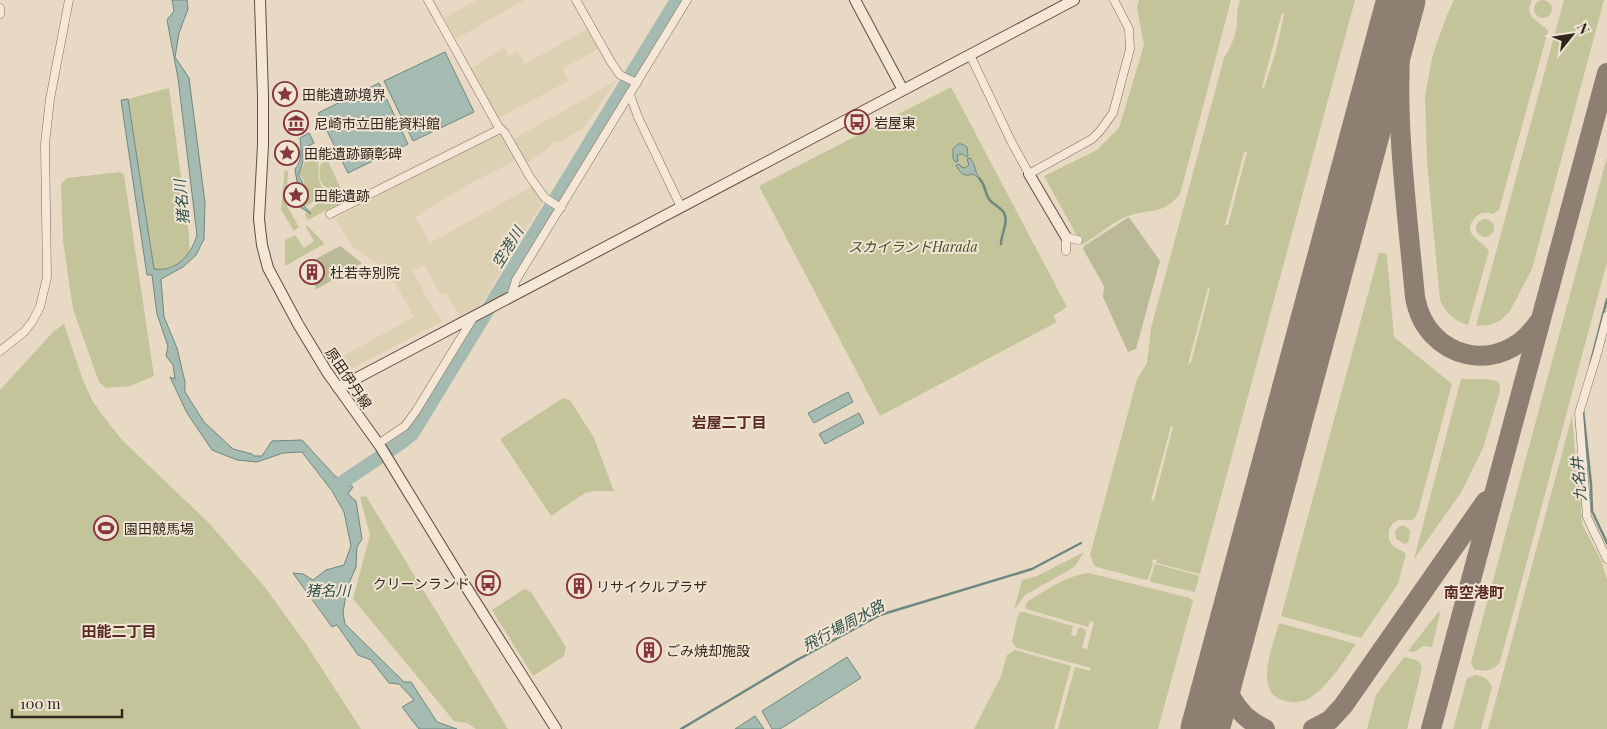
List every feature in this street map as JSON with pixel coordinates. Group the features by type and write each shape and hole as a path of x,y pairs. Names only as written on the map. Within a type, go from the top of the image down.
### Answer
{"street":[{"path":"0,351 24,332 32,322 40,307 47,277 45,144 50,99 69,0"},
{"name":"原田伊丹線","path":"260,0 263,96 259,219 262,245 268,268 298,324 338,388 379,445 556,729"},
{"path":"428,0 500,128 505,132 530,176 547,200 559,207"},
{"path":"576,0 620,75 635,82"},
{"path":"508,298 516,280 559,207 687,0"},
{"path":"855,0 902,90"},
{"path":"338,388 1074,0"},
{"path":"1030,174 1092,138 1100,132 1113,113 1130,49 1129,29 1114,0"},
{"path":"0,8 0,14"},
{"path":"970,55 1012,143 1066,237 1066,251"},
{"path":"630,95 638,117 681,207"},
{"path":"330,214 500,128"},
{"path":"1066,237 1078,240"},
{"path":"379,445 405,426 411,418 474,316"},
{"path":"1607,316 1579,413 1587,517 1607,559"},
{"path":"1598,352 1607,347"}],"shaded area":[{"path":"476,0 524,0 456,39 444,18"},
{"path":"587,29 598,49 562,69 568,81 499,118 470,69 504,48 509,56 518,51 525,64"},
{"path":"616,81 584,128 558,143 553,141 549,148 527,163 512,140"},
{"path":"497,135 502,135 517,160 472,182 415,217 430,243 533,186 543,201 480,306 460,316 446,293 441,295 424,265 413,271 430,304 443,321 343,373 337,363 338,359 414,317 384,263 380,265 352,246 335,218"}],"green space":[{"path":"1139,0 1231,0 1180,194 1174,201 1161,209 1123,218 1082,245 1044,176 1097,150 1119,128 1144,45 1137,8"},
{"path":"1240,0 1355,0 1200,574 1156,563 1157,560 1154,559 1148,579 1146,580 1097,567 1094,565 1090,555 1137,379 1147,363 1151,328 1224,58 1235,33","holes":["1282,13 1284,14 1276,51 1264,88 1262,87","1244,152 1247,152 1228,225 1225,225","1208,288 1210,289 1191,363 1188,364","1171,426 1173,427 1154,501 1151,500"]},
{"path":"1454,0 1532,0 1530,6 1531,15 1548,31 1499,210 1493,214 1481,214 1471,224 1471,233 1489,251 1468,325 1451,316 1440,300 1427,162 1425,95 1433,54"},
{"path":"1543,0 1549,3 1552,9 1549,15 1543,18 1537,15 1534,9 1537,3"},
{"path":"1564,0 1604,0 1532,269 1510,311 1501,320 1490,325 1476,326"},
{"name":"スカイランドHarada","path":"951,87 1067,307 1053,316 1057,322 880,416 759,186"},
{"path":"169,88 189,235 189,250 187,256 180,263 154,270 128,99"},
{"path":"309,154 316,156 318,160 318,176 324,190 322,195 307,206 300,199 298,189 304,184 304,180 299,174 304,165 303,157"},
{"path":"286,157 289,158 289,163 285,164"},
{"path":"1607,157 1607,262 1500,662 1489,670 1474,669 1471,662"},
{"path":"328,161 346,200 308,220 305,215 306,213 325,197 336,197 336,191 324,185 320,179 321,164"},
{"path":"285,168 288,172 286,204 299,227 294,231 281,210"},
{"path":"121,172 124,175 154,376 130,386 106,388 99,382 73,309 63,241 61,184 67,178"},
{"path":"1129,217 1160,261 1136,349 1128,352 1103,297 1104,286 1083,249 1084,246"},
{"path":"1485,219 1491,222 1494,228 1491,234 1485,237 1479,234 1476,228 1479,222"},
{"path":"307,225 324,244 285,266 285,240 295,235 304,248 314,241 306,227"},
{"path":"340,246 362,263 315,290 316,286 306,283 321,274 314,260"},
{"path":"1379,253 1386,253 1387,256 1394,337 1452,384 1418,512 1414,519 1399,520 1389,530 1389,540 1392,545 1406,554 1398,584 1361,638 1281,616"},
{"name":"園田競馬場","path":"64,324 83,380 92,400 103,416 123,441 208,522 264,586 306,644 361,729 0,729 0,390 54,331"},
{"path":"1461,379 1497,381 1500,391 1483,448 1462,491 1414,559"},
{"path":"563,398 570,400 594,438 614,491 585,493 551,516 500,439"},
{"path":"1572,416 1576,463 1578,463 1582,524 1601,560 1607,580 1607,729 1488,729"},
{"path":"366,496 508,729 476,729 467,723 454,721 353,599 370,535 360,497"},
{"path":"1400,526 1405,526 1410,530 1409,541 1405,544 1396,539 1395,531"},
{"path":"1084,552 1076,565 1025,595 1014,610 1022,580 1037,576"},
{"path":"1155,564 1197,575 1199,577 1195,592 1151,582"},
{"path":"1089,573 1190,598 1193,601 1158,729 1058,729 1075,667 1090,671 1091,668 1017,648 1012,642 1017,618 1020,612 1024,612 1073,626 1071,635 1076,636 1080,627 1084,629 1086,633 1082,648 1087,649 1094,622 1090,621 1088,627 1026,609 1025,606 1028,601 1057,584 1081,574"},
{"path":"524,589 531,592 566,647 564,656 533,676 492,610"},
{"path":"1439,611 1440,614 1432,647 1423,646 1414,652 1408,651"},
{"path":"1279,623 1356,644 1341,666 1322,688 1302,701 1288,702 1282,700 1273,695 1269,687 1267,677 1268,665"},
{"path":"1015,650 1071,666 1054,729 974,729 1001,676 1007,655"},
{"path":"1404,657 1419,661 1422,668 1407,729 1367,729 1376,695"},
{"path":"1476,675 1486,679 1492,687 1481,729 1453,729 1467,678"}],"water":[{"name":"猪名川","path":"172,0 187,0 188,9 179,33 175,57 189,78 205,203 204,239 196,255 183,267 161,279 164,317 177,348 185,382 185,392 204,422 233,449 254,456 262,456 272,441 302,440 335,476 353,487 348,494 356,501 362,539 357,547 356,567 347,588 343,613 345,624 404,682 411,682 437,722 457,729 419,729 402,707 414,700 399,684 389,683 371,660 358,655 337,625 332,627 293,573 303,574 313,580 326,570 344,565 351,546 344,512 332,491 302,452 283,453 257,462 237,460 212,450 187,413 170,377 175,379 173,365 166,356 168,346 157,314 152,275 147,275 121,100 128,99 154,269 170,268 182,261 187,255 197,235 178,78 167,20 174,11"},
{"path":"445,52 474,112 413,141 384,81"},
{"path":"379,83 408,144 348,173 318,113"},
{"path":"309,133 314,143 303,149 303,163 299,174 303,183 296,190 300,201 311,214 297,205 293,194 297,182 295,169 298,166 301,154 300,138"},
{"path":"958,144 967,147 968,156 966,157 963,154 957,155 958,161 955,162 953,149"},
{"path":"970,158 977,177 973,174 963,174 956,165 959,164 965,168 969,165 967,159"},
{"path":"848,392 853,402 814,423 808,413"},
{"path":"859,413 864,423 825,444 819,434"},
{"path":"847,657 861,678 780,729 772,729 762,711"},
{"path":"755,716 764,729 735,729"}],"waterway":[{"name":"空港川","path":"337,486 412,434 677,0"},
{"path":"979,178 989,199 1003,211 1005,224 1001,244"},
{"name":"九名井","path":"1590,365 1607,299"},
{"name":"九名井","path":"1583,410 1592,511 1607,543"},
{"name":"飛行場周水路","path":"681,729 797,660 880,615 1032,569 1081,543"}],"taxiway":[{"path":"1405,0 1399,74 1401,149 1415,297 1422,319 1434,336 1449,348 1467,354 1486,355 1505,351 1523,340 1538,323"},
{"path":"1365,132 1395,51"},
{"path":"1431,729 1607,73"},
{"path":"1313,729 1330,720 1343,706 1486,501"},
{"path":"1226,652 1225,676 1231,698 1245,716 1265,729"}],"runway":[{"path":"1205,729 1401,0"}],"place":[{"name":"田能遺跡境界","path":"285,94"},
{"name":"岩屋東","path":"857,122"},
{"name":"尼崎市立田能資料館","path":"296,123"},
{"name":"田能遺跡顕彰碑","path":"287,153"},
{"name":"田能遺跡","path":"296,195"},
{"name":"杜若寺別院","path":"312,272"},
{"name":"園田競馬場","path":"106,528"},
{"name":"クリーンランド","path":"488,583"},
{"name":"リサイクルプラザ","path":"579,586"},
{"name":"ごみ焼却施設","path":"649,650"}],"district":[{"name":"岩屋二丁目","path":"729,422"},
{"name":"南空港町","path":"1474,592"},
{"name":"田能二丁目","path":"119,631"}]}
